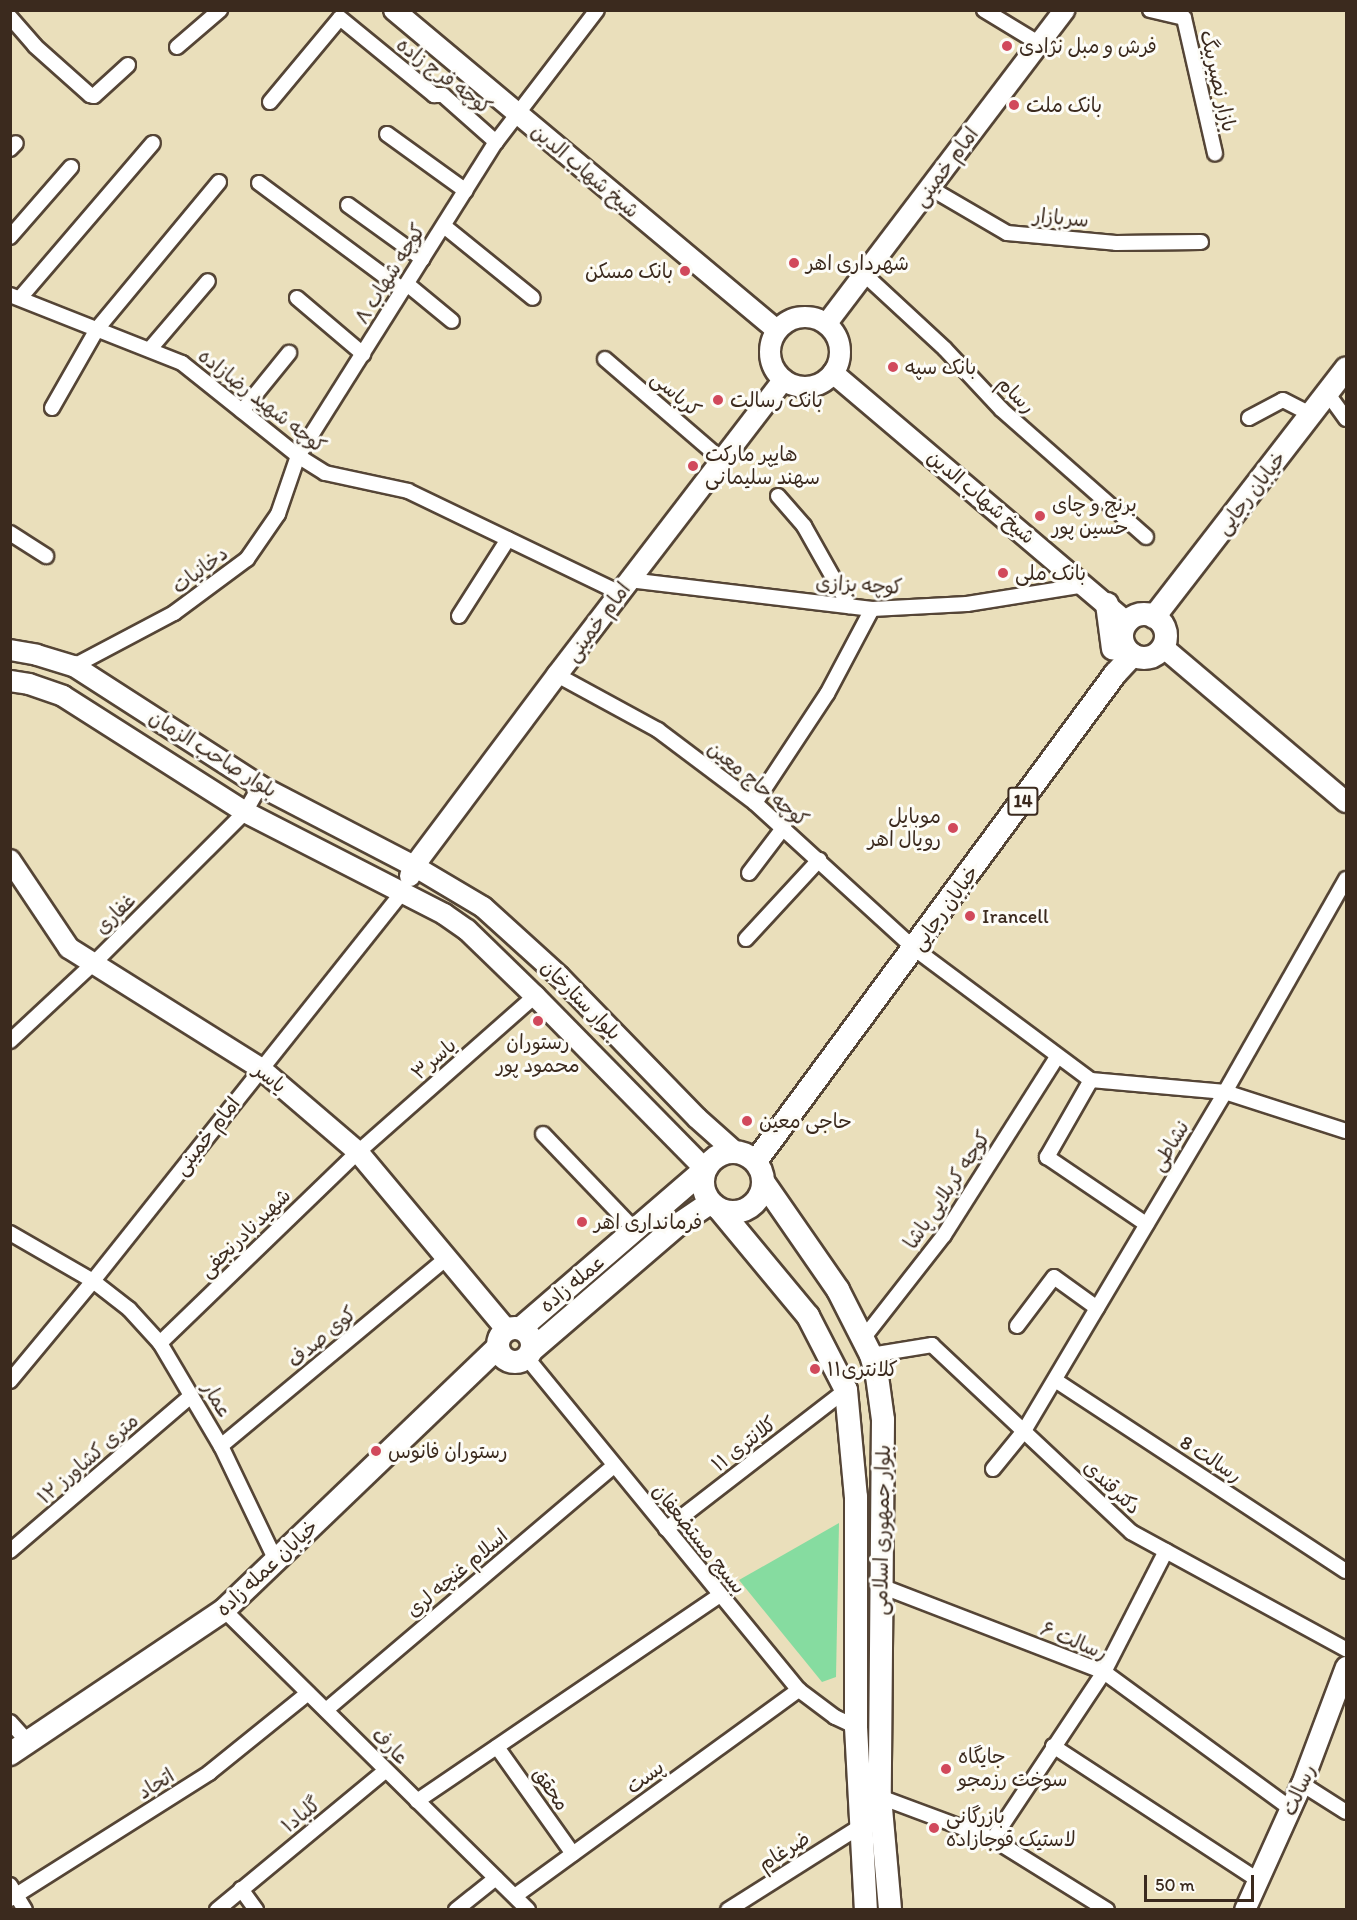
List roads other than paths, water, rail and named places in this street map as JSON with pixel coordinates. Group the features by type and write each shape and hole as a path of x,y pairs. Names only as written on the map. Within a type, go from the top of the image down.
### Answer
{"main road":[{"name":"شیخ شهاب الدین","path":"394,10 777,330"},
{"name":"امام خمینی","path":"827,324 1065,10"},
{"path":"806,316 827,324 839,342 841,380 804,387 783,380 771,362 770,351 777,330 795,318 806,316"},
{"name":"خیابان رجایی","path":"1155,617 1347,369"},
{"name":"امام خمینی","path":"403,891 414,866 783,380"},
{"name":"شیخ شهاب الدین","path":"841,380 1127,622"},
{"path":"770,398 818,397 841,380"},
{"path":"1107,604 1116,674"},
{"path":"1138,615 1155,617 1165,630 1163,647 1149,657 1133,655 1122,642 1122,633 1127,622 1138,615"},
{"path":"1163,647 1347,802"},
{"name":"بلوار صاحب الزمان","path":"10,650 74,666 260,786 414,866"},
{"name":"خیابان رجایی","path":"756,1161 915,949 1116,674 1133,655"},
{"name":"بلوار صاحب الزمان","path":"10,681 29,684 63,696 245,812 403,891"},
{"name":"یاسر","path":"10,860 16,883 69,948 260,1068 358,1152 508,1335"},
{"name":"بلوار ستارخان","path":"414,866 483,907 559,976 697,1118 734,1151"},
{"name":"بلوار ستارخان","path":"403,891 467,930 705,1169"},
{"path":"734,1151 746,1154 756,1161 762,1172 764,1183 761,1195 754,1205 743,1211 731,1213 715,1206 704,1193 702,1181 705,1169 712,1159 723,1153 734,1151"},
{"name":"عمله زاده","path":"508,1335 705,1169"},
{"name":"بلوار جمهوری اسلامی","path":"764,1183 838,1290 867,1348 877,1376 883,1420 880,1797 890,1910"},
{"name":"عمله زاده","path":"529,1354 676,1226 715,1206"},
{"name":"بلوار جمهوری اسلامی","path":"715,1206 808,1317 846,1390 856,1497 856,1727 866,1910"},
{"path":"528,1333 532,1341 529,1354 519,1362 509,1362 501,1356 508,1335 528,1333"},
{"name":"خیابان عمله زاده","path":"20,1748 224,1610 508,1335"},
{"name":"رسالت","path":"1245,1910 1302,1784 1347,1667"}],"street":[{"path":"177,47 220,10"},
{"name":"کوچه شهاب ۸","path":"298,456 496,142 597,10"},
{"name":"بازار نصیربیگ","path":"1150,10 1184,18 1215,153"},
{"path":"991,12 1040,44"},
{"name":"کوچه فرج زاده","path":"270,102 335,14 434,94 443,95 496,142"},
{"path":"10,17 35,46 94,96 128,65"},
{"path":"387,134 466,191"},
{"path":"15,297 153,143"},
{"path":"10,237 71,167"},
{"path":"52,408 97,329 219,182"},
{"path":"258,183 452,321"},
{"name":"سربازار","path":"930,188 1007,233 1116,243 1201,242"},
{"path":"348,205 423,259"},
{"path":"444,226 533,298"},
{"name":"رسام","path":"864,274 945,349 1002,410 1146,537"},
{"path":"150,349 208,281"},
{"name":"کوچه شهید رضازاده","path":"15,297 182,363 298,456 325,473 408,491 508,539 624,587"},
{"path":"297,298 363,354"},
{"path":"242,411 289,354"},
{"name":"کرباسی","path":"605,359 721,459"},
{"path":"1328,394 1347,420"},
{"path":"1250,418 1283,400 1313,415"},
{"name":"دخانیات","path":"74,666 174,613 247,559 278,514 298,456"},
{"path":"778,496 804,526 849,606"},
{"path":"10,533 46,556"},
{"path":"459,616 508,539"},
{"name":"کوچه بزازی","path":"624,587 872,609 967,604 1086,585"},
{"path":"756,802 827,694 872,609"},
{"name":"کوچه حاج معین","path":"557,675 658,729 756,802 915,949 1057,1057 1091,1080"},
{"name":"غفاری","path":"10,1041 94,963 245,812 260,786"},
{"path":"748,873 784,827"},
{"path":"746,939 819,860"},
{"name":"نشاطی","path":"993,1469 1024,1431 1055,1380 1225,1092 1347,879"},
{"name":"امام خمینی","path":"10,1381 93,1281 260,1068 403,891"},
{"name":"یاسر۳","path":"358,1152 535,996"},
{"name":"کوچه کربلایی پاشا","path":"867,1348 944,1235 1057,1057"},
{"path":"1146,1224 1047,1158 1091,1080 1225,1092 1347,1131"},
{"path":"543,1134 635,1230"},
{"name":"شهیدنادرنجفی","path":"160,1343 358,1152"},
{"path":"10,1233 93,1281"},
{"name":"کوی صدف","path":"221,1446 447,1258"},
{"path":"1017,1326 1054,1277 1097,1308"},
{"name":"عمار","path":"93,1281 129,1309 160,1343 221,1446 276,1561"},
{"name":"دکترقندی","path":"867,1348 932,1345 1131,1532 1347,1649"},
{"name":"بسیج مستضعفان","path":"529,1354 614,1466 800,1690 835,1717 856,1727"},
{"name":"رسالت 8","path":"1055,1380 1347,1571"},
{"name":"کلانتری ۱۱","path":"666,1529 846,1390"},
{"name":"۱۲ متری کشاورز","path":"10,1551 191,1396"},
{"name":"اسلام غنچه لری","path":"326,1710 614,1466"},
{"path":"993,1839 1104,1672 1166,1551"},
{"name":"رسالت ۶","path":"882,1586 1104,1672 1291,1809"},
{"path":"417,1801 720,1595"},
{"name":"عارف","path":"224,1610 528,1910"},
{"name":"پست","path":"514,1896 800,1690"},
{"name":"اتحاد","path":"12,1893 209,1773 308,1693"},
{"path":"10,1722 20,1748"},
{"path":"1053,1746 1258,1880"},
{"name":"محقق","path":"497,1747 573,1854"},
{"name":"گلباد۱","path":"217,1910 386,1770"},
{"path":"1302,1784 1347,1812"},
{"path":"880,1797 993,1839 1107,1910"},
{"name":"ضرغام","path":"729,1910 861,1826"},
{"path":"456,1910 496,1878"},
{"path":"241,1890 256,1910"},
{"path":"12,1893 25,1910"}],"place":[{"name":"فرش و مبل نژادی","path":"1007,46"},
{"name":"بانک ملت","path":"1014,105"},
{"name":"شهرداری اهر","path":"794,263"},
{"name":"بانک مسکن","path":"685,271"},
{"name":"بانک سپه","path":"893,367"},
{"name":"بانک رسالت","path":"718,400"},
{"name":"هایپر مارکت سهند سلیمانی","path":"693,466"},
{"name":"برنج و چای حسین پور","path":"1040,516"},
{"name":"بانک ملی","path":"1003,573"},
{"name":"موبایل رویال اهر","path":"953,828"},
{"name":"Irancell","path":"970,916"},
{"name":"رستوران محمود پور","path":"538,1021"},
{"name":"حاجی معین","path":"747,1121"},
{"name":"فرمانداری اهر","path":"582,1222"},
{"name":"کلانتری۱۱","path":"815,1369"},
{"name":"رستوران فانوس","path":"376,1451"},
{"name":"جایگاه سوخت رزمجو","path":"946,1769"},
{"name":"بازرگانی لاستیک قوجازاده","path":"934,1828"}]}
